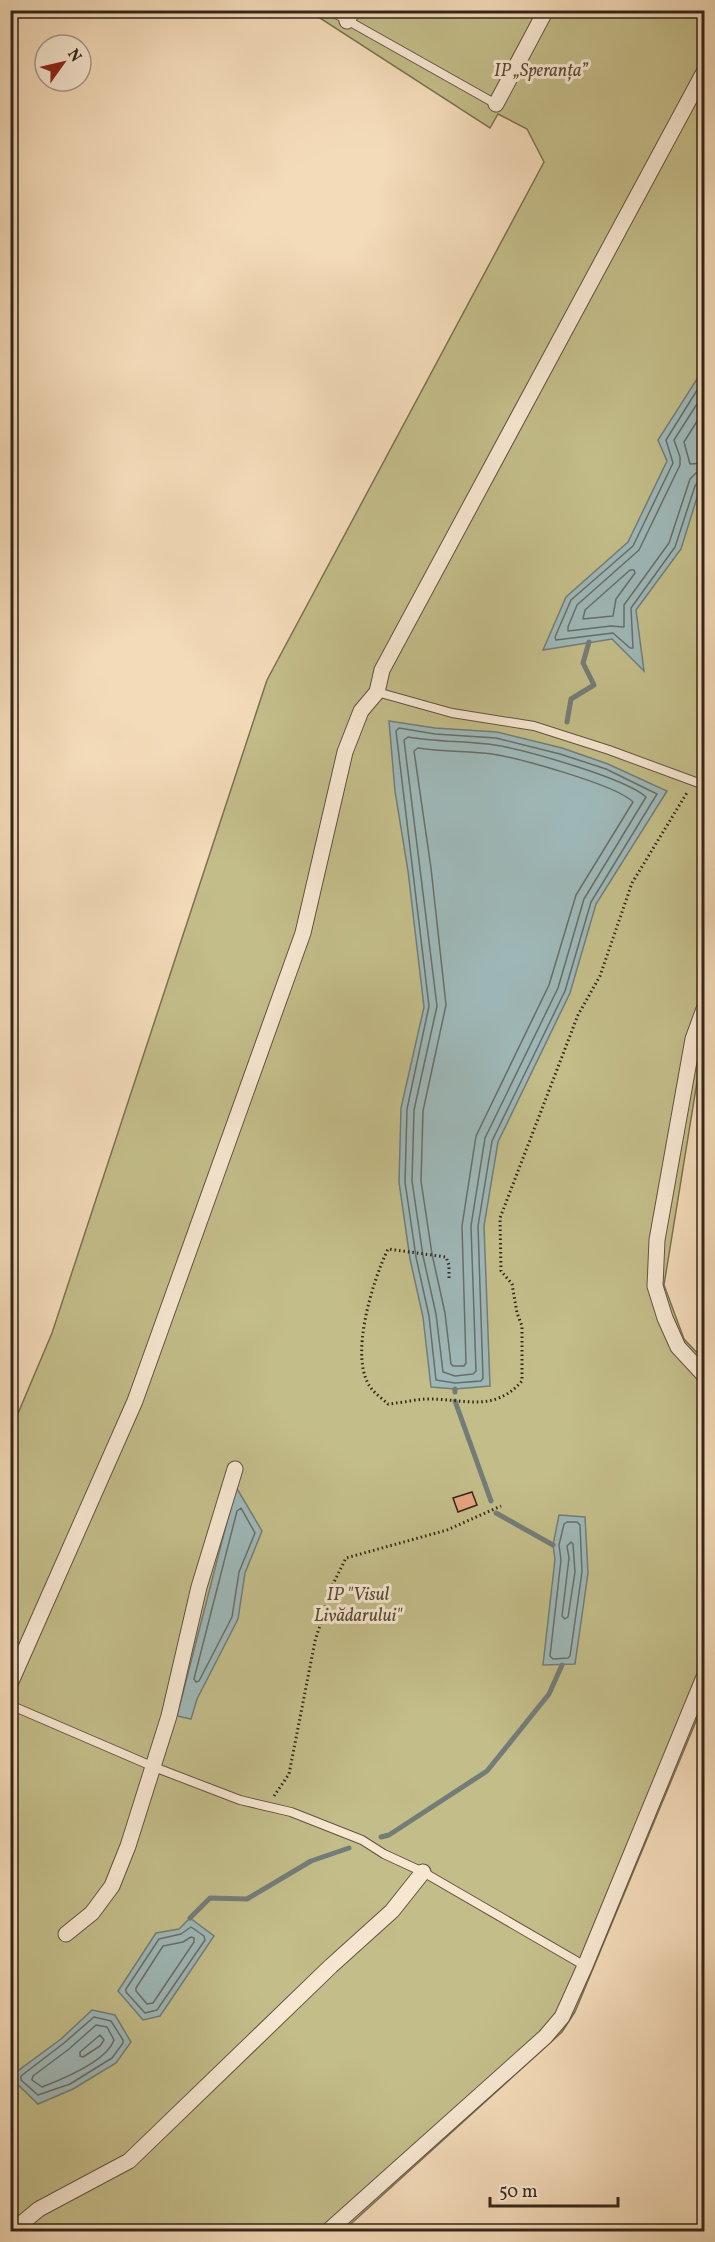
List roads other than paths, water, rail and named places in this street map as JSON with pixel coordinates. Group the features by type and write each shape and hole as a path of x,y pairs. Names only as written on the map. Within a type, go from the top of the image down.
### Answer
{"street":[{"path":"496,104 546,10"},
{"path":"10,1684 135,1401 303,933 345,752 361,711 377,692 382,670 433,580 510,430 705,72"},
{"path":"705,1009 693,1039 657,1240 655,1286 665,1318 678,1347 705,1375"},
{"path":"66,1934 92,1913 112,1887 128,1846 169,1716 200,1587 235,1469"},
{"path":"327,2232 545,2037 562,2017 705,1677"},
{"path":"11,2232 39,2209 129,2161 331,1966 392,1911 423,1872"}],"lane":[{"path":"329,10 350,16 496,104"},
{"path":"377,692 452,713 534,726 705,785"},
{"path":"10,1705 154,1767 240,1800 291,1812 362,1840 384,1854 423,1872 585,1966"}],"water":[{"path":"704,368 704,481 681,549 636,610 644,671 612,639 543,650 566,597 628,542 667,461 658,440"},
{"path":"389,721 435,728 497,732 562,748 608,764 667,791 596,904 570,993 498,1142 484,1226 490,1386 455,1389 431,1387 423,1317 410,1259 399,1182 401,1108 424,1007 408,871 395,791"},
{"path":"236,1487 262,1531 245,1573 238,1619 197,1699 191,1719 177,1716"},
{"path":"559,1515 585,1517 588,1573 575,1664 543,1665 555,1559 553,1545"},
{"path":"190,1918 214,1936 160,2016 143,2020 118,1991 156,1933 179,1929"},
{"path":"92,2010 115,2015 131,2042 116,2063 73,2089 38,2104 11,2076 61,2039"}],"waterway":[{"path":"567,722 571,699 594,685 583,663 589,642"},
{"path":"455,1401 491,1501"},
{"path":"496,1513 553,1545"},
{"path":"381,1837 389,1835 487,1771 549,1694 562,1665"},
{"path":"190,1918 210,1898 247,1899 311,1861 349,1848"}],"park label":[{"name":"IP „Speranța”","path":"541,70"},
{"name":"IP \"Visul Livădarului\"","path":"358,1604"}]}
